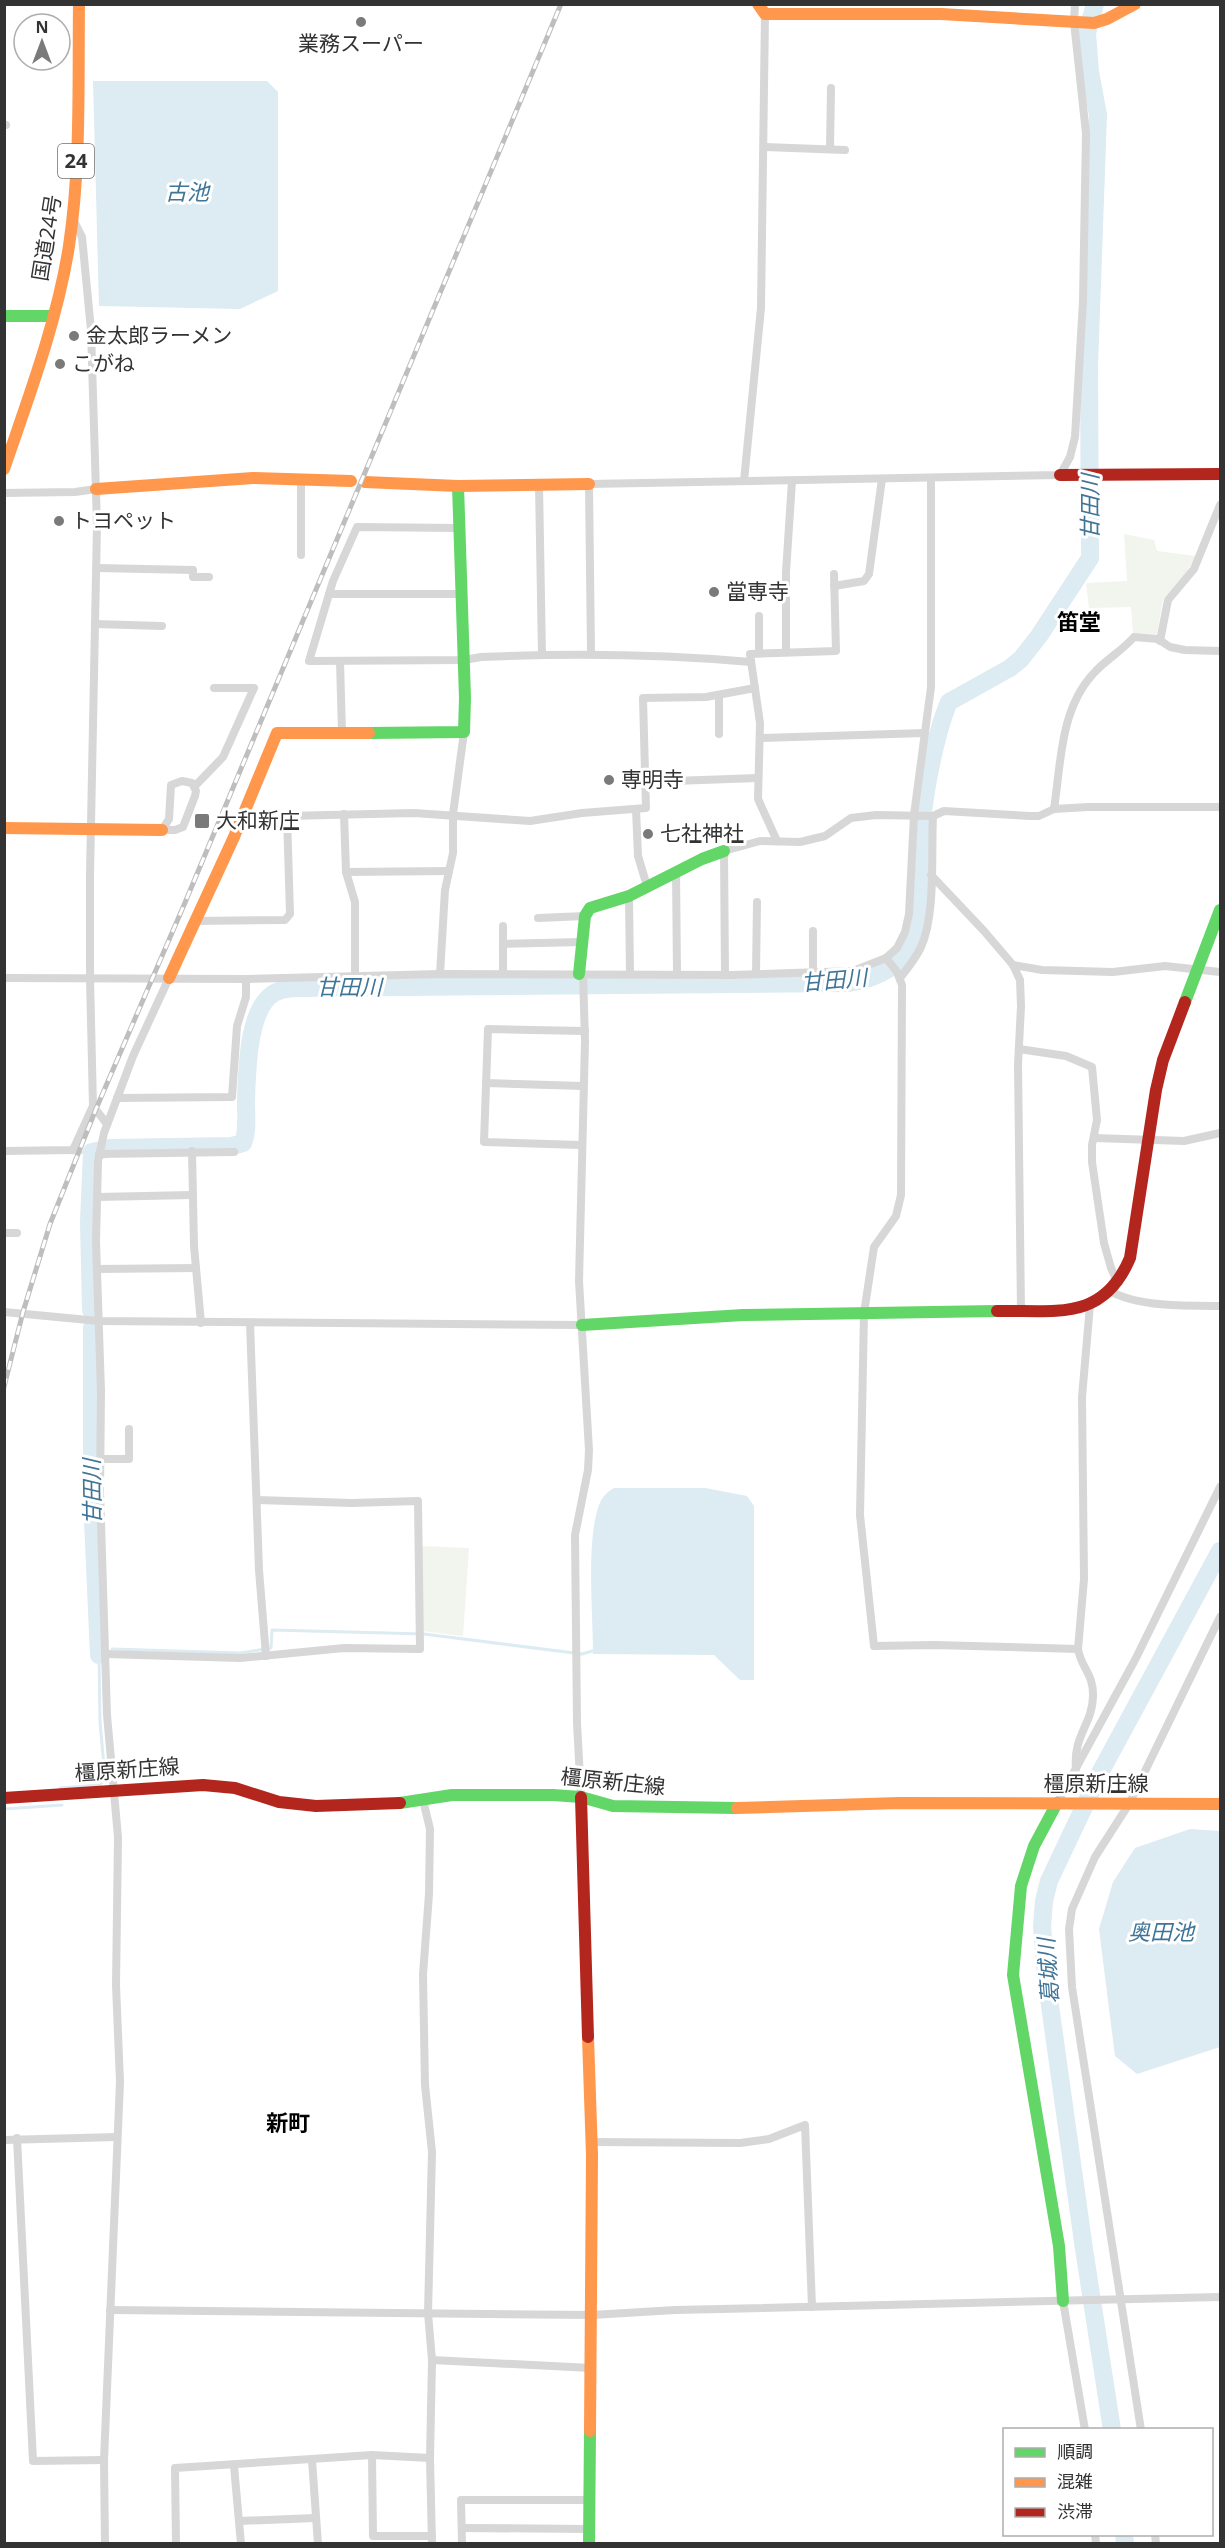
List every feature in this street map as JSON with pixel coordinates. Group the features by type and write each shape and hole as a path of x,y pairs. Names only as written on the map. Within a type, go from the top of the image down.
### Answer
{"main road":[{"name":"国道24号","path":"4,469 53,316 69,248 77,146 79,4"},
{"path":"761,9 941,14 1094,23 1107,19 1135,4"},
{"path":"4,316 53,316"},
{"path":"1060,475 1221,474"},
{"path":"96,489 253,478 351,481"},
{"path":"365,482 458,486 589,484"},
{"path":"169,978 242,817 277,733 464,732 465,660 460,594 458,486"},
{"path":"4,828 162,830"},
{"path":"582,975 585,916 590,909 629,896 676,871 724,851"},
{"path":"582,1325 743,1315 1063,1310 1090,1305 1115,1288 1130,1258 1163,1060 1221,910"},
{"name":"橿原新庄線","path":"4,1798 203,1785 235,1788 296,1805 391,1804 463,1795 567,1795 613,1806 642,1808 877,1804 1221,1804"},
{"path":"581,1797 592,2142 589,2544"},
{"path":"1061,1803 1034,1846 1021,1886 1013,1975 1067,2301"}],"street":[{"path":"591,653 589,484 1060,475 1070,457 1075,437 1083,301 1086,133 1075,4"},
{"path":"744,482 761,308 765,147 761,9"},
{"path":"830,150 831,88"},
{"path":"765,147 845,150"},
{"path":"4,1151 73,1150 93,1106 90,978 97,568 96,489 88,300 82,237 79,227 72,219"},
{"path":"4,978 246,978 440,974 725,975 853,971 888,960 905,932 909,914 916,815 933,662 931,478"},
{"path":"301,479 301,555"},
{"path":"834,586 864,581 869,574 882,479"},
{"path":"786,652 786,572 792,481"},
{"path":"539,485 542,654"},
{"path":"4,493 75,492 96,489"},
{"path":"1160,641 1168,600 1194,569 1221,506"},
{"path":"459,528 357,527 329,594 309,661 465,660 591,653 665,655 751,662"},
{"path":"97,568 193,570 193,577 209,577"},
{"path":"777,841 760,806 758,778 761,738 750,654 836,651 834,574"},
{"path":"329,594 460,594"},
{"path":"759,616 759,653"},
{"path":"95,624 162,626"},
{"path":"1054,809 1066,726 1073,701 1094,672 1134,637 1160,641 1185,650 1221,651"},
{"path":"340,661 342,733"},
{"path":"162,830 180,829 183,826 195,796 195,786 223,757 254,688 214,688"},
{"path":"242,817 453,814 511,821 646,808 643,698 719,695 755,688"},
{"path":"718,734 719,695"},
{"path":"440,974 444,903 453,853 453,814 464,732"},
{"path":"761,738 925,733"},
{"path":"645,782 758,778"},
{"path":"162,830 169,819 171,785 175,782 188,781 195,786"},
{"path":"725,975 724,851 760,841 800,842 825,836 851,818 876,815 931,816 944,811 1039,816 1054,809 1221,807"},
{"path":"636,809 638,856 646,886"},
{"path":"344,814 346,872 355,902 356,975"},
{"path":"195,921 285,920 290,914 286,816"},
{"path":"899,975 913,960 926,935 931,875 931,816"},
{"path":"346,872 449,871"},
{"path":"676,871 677,975"},
{"path":"931,875 1013,965 1020,980 1022,992 1019,1048 1021,1311"},
{"path":"629,896 630,974"},
{"path":"756,974 757,902"},
{"path":"538,918 585,916"},
{"path":"503,926 503,974"},
{"path":"813,932 813,973"},
{"path":"503,944 582,942"},
{"path":"888,960 899,975 901,1195 896,1216 874,1247 864,1313 860,1507 874,1646 935,1645 1078,1649"},
{"path":"1013,965 1035,969 1089,971 1123,971 1165,966 1221,972"},
{"path":"581,1797 575,1535 588,1470 589,1450 579,1281 585,1031 582,975"},
{"path":"105,2544 104,2460 120,2082 116,1962 118,1837 105,1654 97,1197 99,1154 107,1124 146,1025 169,978"},
{"path":"117,1098 232,1097 237,1026 246,997 246,978"},
{"path":"581,1145 484,1142 486,1083 489,1029 585,1031"},
{"path":"1019,1048 1066,1056 1092,1067 1097,1120 1092,1162 1104,1243 1115,1288 1130,1298 1162,1303 1221,1306"},
{"path":"486,1083 583,1086"},
{"path":"93,1106 107,1124"},
{"path":"1094,1138 1194,1140 1221,1133"},
{"path":"192,1151 192,1195 201,1323"},
{"path":"99,1154 234,1152"},
{"path":"97,1197 192,1195"},
{"path":"4,1233 17,1233"},
{"path":"97,1269 196,1268"},
{"path":"1076,1769 1076,1746 1093,1700 1091,1675 1079,1657 1078,1649 1084,1579 1082,1397 1090,1305"},
{"path":"4,1312 99,1321 582,1325"},
{"path":"250,1323 259,1570 266,1656"},
{"path":"101,1459 129,1459 129,1429"},
{"path":"1061,1803 1076,1769 1172,1588 1221,1487"},
{"path":"105,1654 240,1658 344,1648 420,1649 418,1501 352,1503 257,1500"},
{"path":"1141,2428 1072,1987 1069,1929 1072,1909 1095,1857 1129,1804 1221,1617"},
{"path":"372,2455 373,2536 432,2540 430,2458 432,2360 428,2313 432,2152 425,2085 423,1974 429,1894 430,1829 423,1800"},
{"path":"592,2142 740,2143 769,2139 804,2125 812,2307"},
{"path":"4,2140 117,2137"},
{"path":"17,2138 33,2461 104,2460"},
{"path":"110,2310 592,2315 1221,2297"},
{"path":"1067,2301 1085,2428"},
{"path":"432,2360 591,2368"},
{"path":"176,2544 176,2468 234,2466 372,2455 430,2458"},
{"path":"312,2460 318,2544"},
{"path":"234,2466 241,2544"},
{"path":"462,2544 461,2500 590,2500"},
{"path":"239,2520 316,2518"},
{"path":"462,2528 590,2529"}],"shaded area":[{"path":"1124,534 1154,540 1157,551 1196,556 1186,573 1163,599 1157,634 1133,633 1131,607 1089,608 1086,583 1127,581"},
{"path":"421,1546 469,1548 463,1636 422,1631"}],"water":[{"name":"古池","path":"93,81 267,81 278,92 278,291 240,309 99,306"},
{"path":"614,1488 705,1488 747,1496 754,1506 754,1680 740,1680 714,1655 593,1654 591,1557 595,1520 603,1497"},
{"name":"奥田池","path":"1190,1829 1220,1831 1220,2047 1137,2074 1115,2056 1099,1929 1113,1882 1135,1848"}],"waterway":[{"name":"甘田川","path":"91,1310 89,1222 92,1152 110,1148 232,1146 243,1143 246,1128 250,1041 259,1011 266,1000 276,992 299,988 848,983 878,975 898,962 911,944 918,923 923,809 936,744 949,702 1010,668 1021,659 1039,636 1090,558 1089,366 1098,115 1090,72 1087,33 1095,4"},
{"path":"72,1153 92,1152"},
{"name":"甘田川","path":"92,1328 92,1498 99,1655"},
{"name":"葛城川","path":"1112,2428 1046,1977 1042,1926 1044,1901 1049,1881 1101,1771 1220,1551"},
{"path":"112,1649 240,1653 271,1648 272,1630 424,1634 582,1654 596,1650"},
{"path":"60,1788 100,1785 105,1778 100,1722 99,1655"},
{"path":"4,1809 62,1805"},
{"name":"葛城川","path":"1124,2536 1125,2544"}],"railway":[{"path":"4,1387 23,1312 50,1224 96,1109 184,905 561,4"}],"traffic: fast":[{"path":"4,316 53,316"},
{"path":"369,733 464,732 465,698 458,486"},
{"path":"579,974 585,916 590,908 629,896 702,859 724,851"},
{"path":"1185,1002 1220,910"},
{"path":"582,1325 743,1315 997,1311"},
{"path":"400,1803 452,1795 553,1795 581,1797 613,1806 737,1808"},
{"path":"1057,1803 1034,1846 1021,1886 1013,1975 1059,2246 1063,2301"},
{"path":"589,2544 590,2431"}],"traffic: slow":[{"path":"4,469 50,331 69,246 77,155 79,4"},
{"path":"758,4 765,14 941,14 1094,23 1107,19 1135,4"},
{"path":"96,489 253,478 351,481"},
{"path":"365,482 458,486 589,484"},
{"path":"169,978 234,837 277,733 369,733"},
{"path":"4,828 162,830"},
{"path":"737,1808 899,1803 1220,1804"},
{"path":"588,2037 592,2155 590,2431"}],"traffic: jam":[{"path":"1060,475 1220,474"},
{"path":"997,1311 1058,1311 1075,1308 1092,1303 1106,1293 1119,1279 1130,1258 1156,1090 1163,1060 1185,1002"},
{"path":"4,1798 203,1785 235,1788 279,1802 316,1806 400,1803"},
{"path":"581,1797 588,2037"}],"place":[{"name":"業務スーパー","path":"361,22"},
{"name":"金太郎ラーメン","path":"74,336"},
{"name":"こがね","path":"60,364"},
{"name":"トヨペット","path":"59,521"},
{"name":"當専寺","path":"714,592"},
{"name":"専明寺","path":"609,780"},
{"name":"大和新庄","path":"202,821"},
{"name":"七社神社","path":"648,834"}],"district":[{"name":"笛堂","path":"1079,622"},
{"name":"新町","path":"288,2123"}]}
